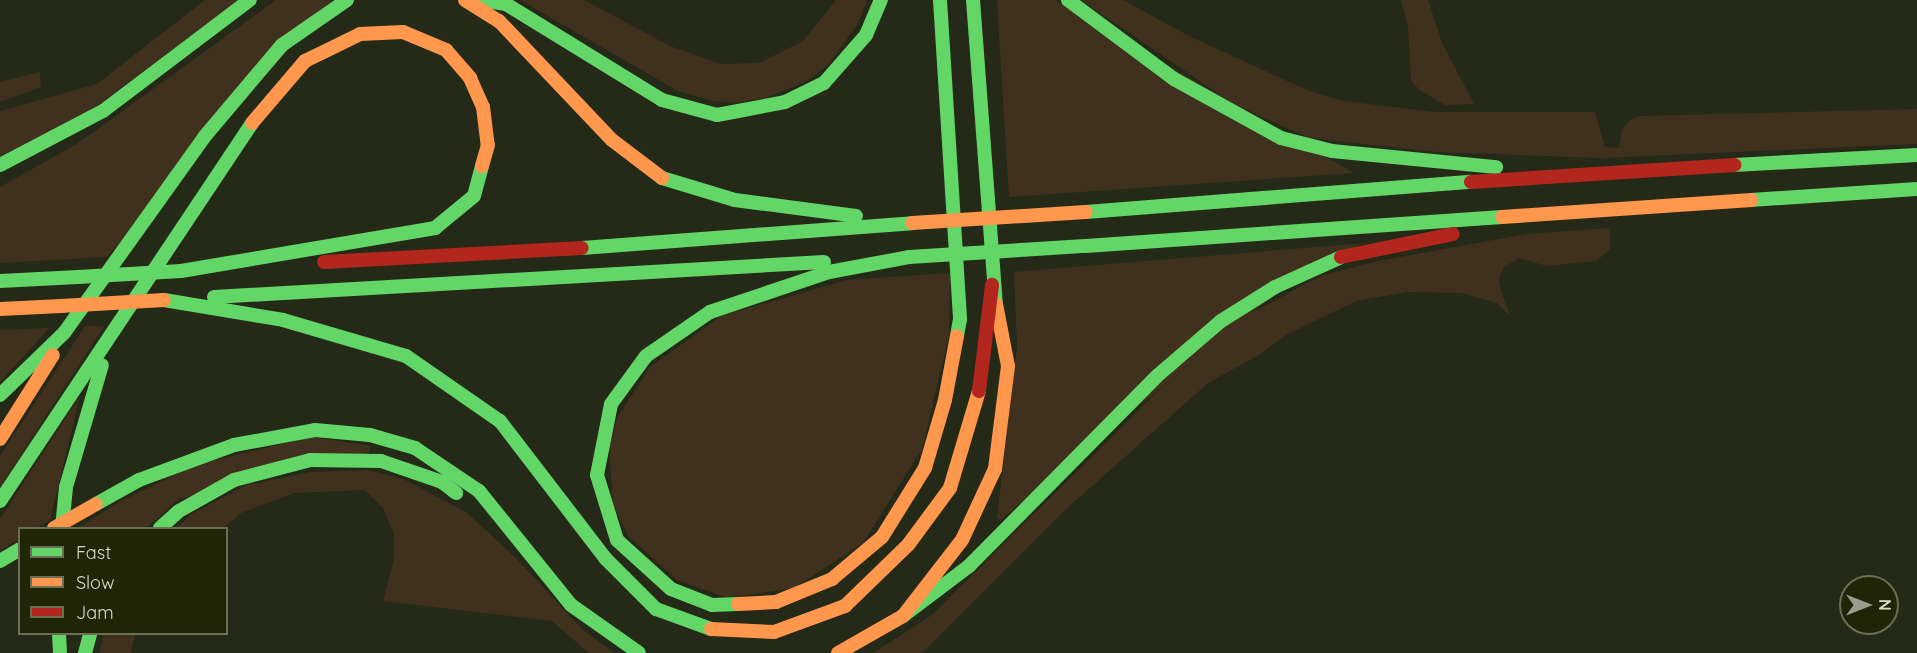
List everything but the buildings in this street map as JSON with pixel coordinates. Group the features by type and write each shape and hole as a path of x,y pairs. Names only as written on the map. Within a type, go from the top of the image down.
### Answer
{"main road":[{"path":"0,165 103,111 250,0"},
{"path":"0,439 42,377 64,333 205,136 282,45 347,0"},
{"path":"465,0 500,21 612,141 664,179 735,200 912,223"},
{"path":"483,0 502,2 662,100 717,115 785,102 824,83 866,35 881,0"},
{"path":"909,257 829,272 710,312 646,356 611,404 597,475 617,540 671,589 712,605 776,602 832,579 882,537 925,468 945,400 960,319 940,0"},
{"path":"903,616 962,540 995,469 1008,366 992,285 973,0"},
{"path":"1068,0 1174,79 1281,138 1332,151 1576,174"},
{"path":"0,501 242,135 305,61 360,34 403,32 446,50 470,78 483,107 488,145 474,196 435,228 181,270"},
{"path":"0,281 683,242 1576,174 1917,155"},
{"path":"0,309 1086,246 1559,211 1917,189"},
{"path":"838,653 903,616 969,566 1157,376 1221,321 1275,286 1332,259 1559,211"},
{"path":"164,300 283,320 406,356 500,421 606,559 656,609 713,630 774,632 845,606 908,545 950,488 982,379 992,285"},
{"path":"0,395 64,333"},
{"path":"62,527 77,445 112,334"},
{"path":"56,527 139,480 234,445 283,433 339,430 415,448 479,491 572,605 639,653"},
{"path":"161,527 179,511 207,493 275,466 310,460 381,461 442,482 490,517 541,567"},
{"path":"0,561 18,550"},
{"path":"59,635 60,653"},
{"path":"86,653 90,635"}],"shaded area":[{"path":"205,0 239,0 80,118 0,156 0,111 97,84"},
{"path":"276,0 332,0 107,257 0,263 0,187 77,144"},
{"path":"520,0 584,0 670,46 721,64 759,63 803,41 836,0 867,0 858,24 827,66 807,81 768,97 737,103 713,101 678,91"},
{"path":"997,0 1055,0 1354,173 1009,197"},
{"path":"1081,0 1123,0 1191,37 1309,91 1344,101 1434,112 1595,112 1605,147 1619,148 1622,129 1631,119 1641,116 1917,109 1917,144 1603,158 1437,152 1309,138 1232,103"},
{"path":"1401,0 1428,0 1442,43 1474,104 1445,105 1421,91 1411,81 1408,26"},
{"path":"40,72 41,87 0,102 0,82"},
{"path":"1610,228 1610,250 1596,261 1547,266 1519,258 1504,267 1499,279 1501,292 1511,317 1497,303 1462,293 1408,292 1356,301 1286,335 1257,356 1208,383 1063,512 922,653 873,653 932,615 1158,391 1248,315 1320,276 1378,261 1526,234"},
{"path":"1365,243 1318,259 1000,520 997,518 1017,347 1014,272"},
{"path":"950,273 949,336 922,449 863,543 794,588 728,598 677,580 628,536 613,505 609,447 617,418 650,367 721,316 847,280"},
{"path":"85,326 104,326 0,487 0,456"},
{"path":"49,328 35,344 0,382 0,330"},
{"path":"80,396 50,520 38,527 18,527 18,540 0,551 0,519"},
{"path":"312,437 371,446 369,453 179,499 147,527 80,527 121,501 198,464"},
{"path":"368,470 403,479 466,512 515,557 584,631 615,653 589,653 552,621 383,601 394,560 394,534 383,508 365,490 294,493 241,513 224,527 178,527 191,514 247,485 310,472"},
{"path":"104,635 135,635 131,653 99,653"}],"traffic: fast":[{"path":"0,165 103,111 250,0"},
{"path":"0,395 64,333 205,136 282,45 347,0"},
{"path":"483,0 506,4 662,100 717,115 785,102 824,83 866,35 881,0"},
{"path":"940,0 960,319 957,336"},
{"path":"973,0 996,304"},
{"path":"1068,0 1174,79 1281,138 1332,151 1496,167"},
{"path":"0,501 252,123"},
{"path":"1734,165 1917,155"},
{"path":"181,271 435,228 474,196 482,166"},
{"path":"662,178 735,200 856,216"},
{"path":"1086,212 1471,182"},
{"path":"1751,200 1917,189"},
{"path":"1086,246 1502,217"},
{"path":"582,248 912,223"},
{"path":"909,257 1086,246"},
{"path":"738,604 712,605 671,589 617,540 597,475 611,404 646,356 710,312 829,272 909,257"},
{"path":"903,616 969,566 1157,376 1221,321 1275,287 1341,257"},
{"path":"214,297 824,262"},
{"path":"78,277 181,271"},
{"path":"0,281 78,277"},
{"path":"164,300 283,320 406,356 500,421 606,559 656,609 711,629"},
{"path":"62,527 66,487 102,365"},
{"path":"96,504 139,480 234,445 315,430 370,435 415,448 479,491 571,605 639,653"},
{"path":"161,527 179,511 234,480 310,460 381,461 442,482 456,493"},
{"path":"0,561 18,550"},
{"path":"59,635 60,653"},
{"path":"85,653 90,635"}],"traffic: slow":[{"path":"465,0 499,21 612,140 662,178"},
{"path":"252,123 305,61 360,34 403,32 446,50 470,78 483,107 488,145 482,166"},
{"path":"1502,217 1751,200"},
{"path":"912,223 1086,212"},
{"path":"61,306 164,300"},
{"path":"838,653 903,616 962,540 995,469 1008,366 996,304"},
{"path":"0,309 61,306"},
{"path":"738,604 776,602 832,579 882,537 925,468 945,400 957,336"},
{"path":"0,439 53,355"},
{"path":"711,629 774,632 845,606 908,545 950,488 979,391"},
{"path":"56,527 96,504"}],"traffic: jam":[{"path":"1471,182 1734,165"},
{"path":"1341,257 1453,234"},
{"path":"324,262 582,248"},
{"path":"979,391 992,285"}]}
